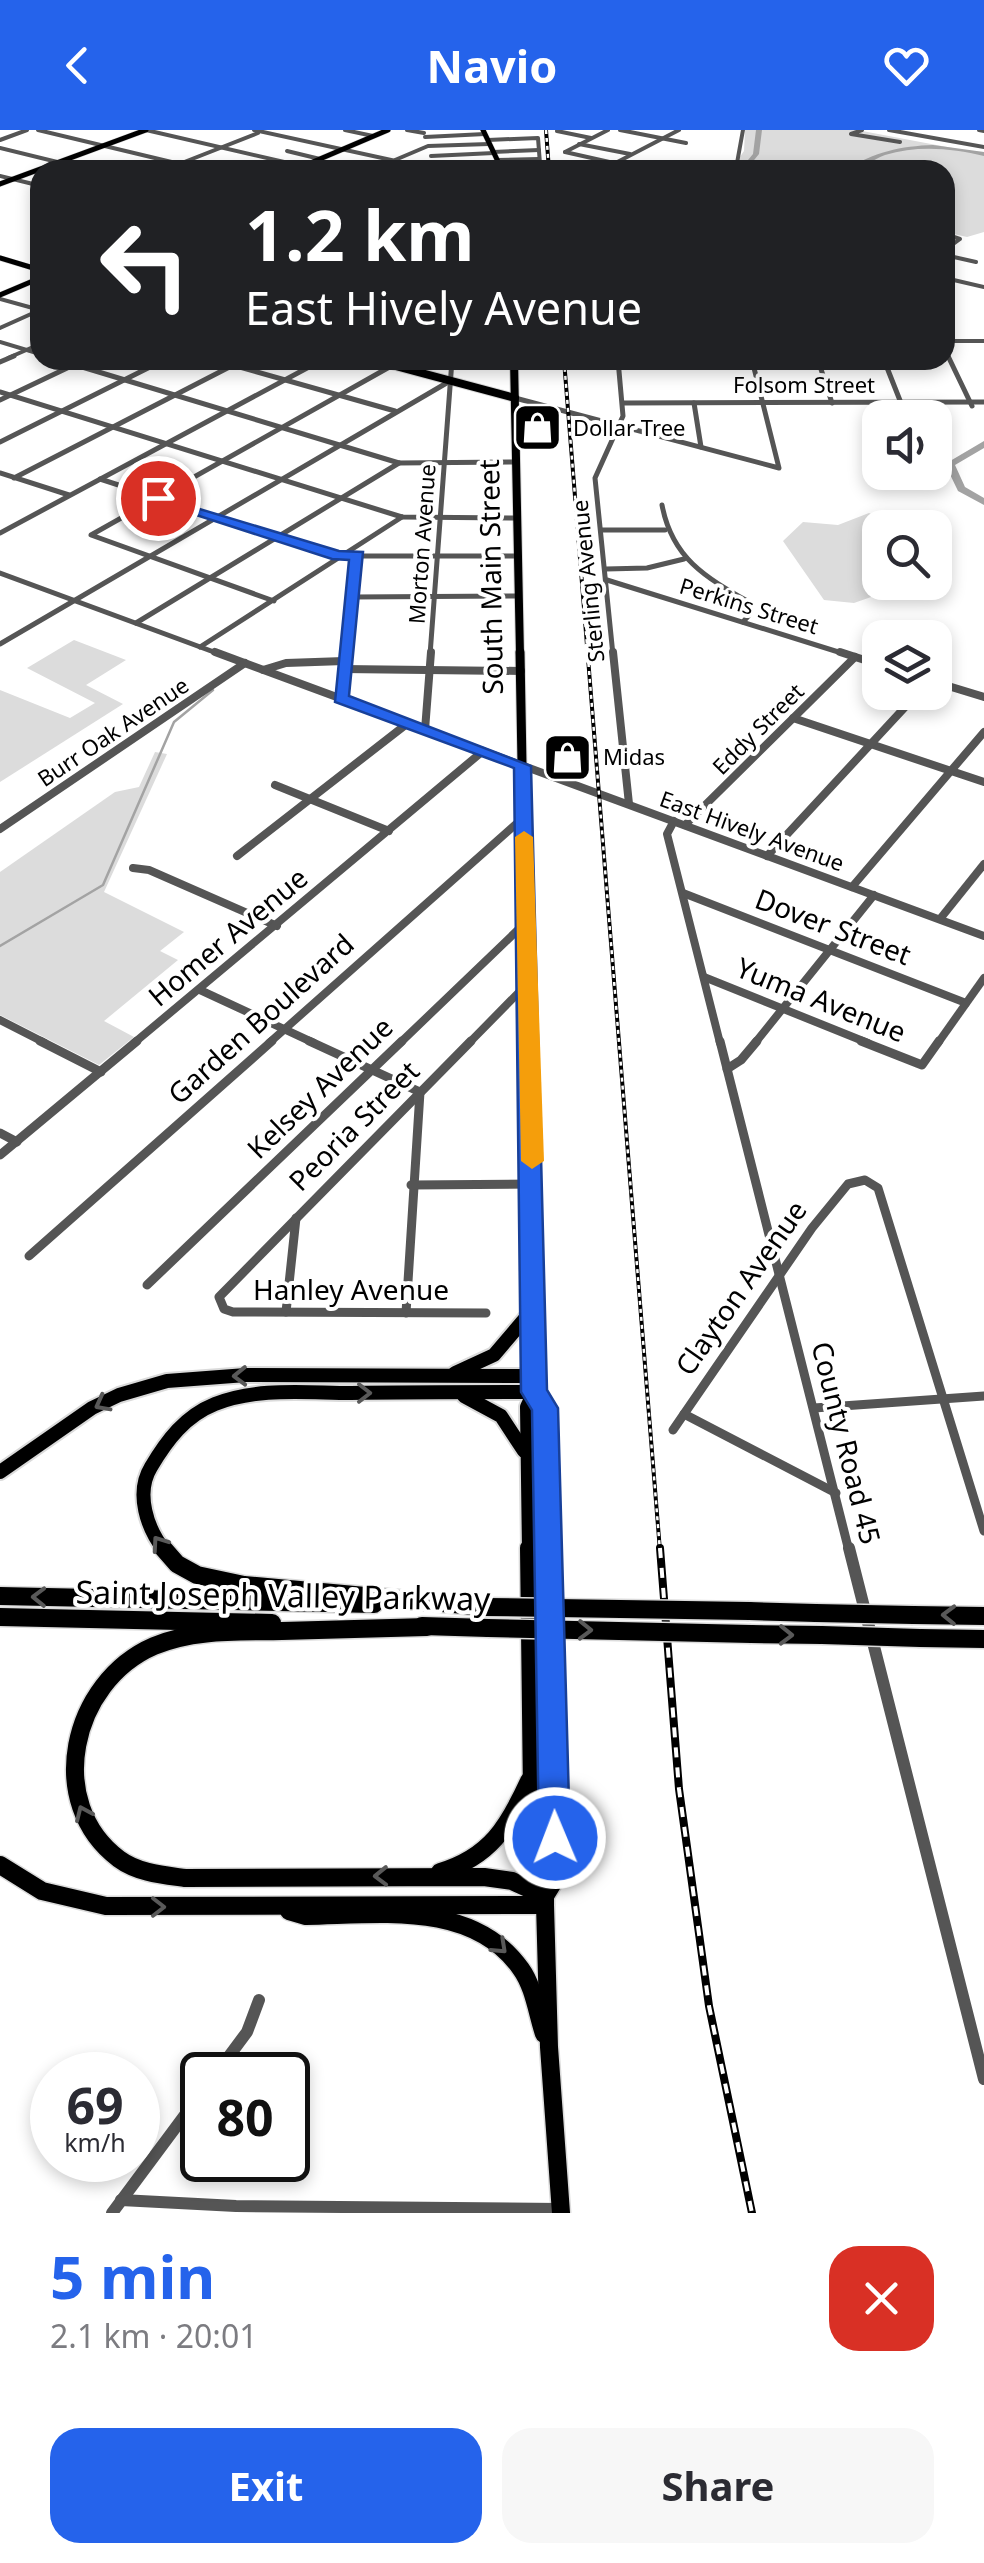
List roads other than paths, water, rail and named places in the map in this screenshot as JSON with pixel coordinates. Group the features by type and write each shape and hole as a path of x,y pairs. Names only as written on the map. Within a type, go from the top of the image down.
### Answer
{"highway":[{"path":"443,1377 494,1355 534,1308"},
{"path":"0,1472 92,1408 168,1380 246,1375 443,1377 534,1384"},
{"path":"486,1607 220,1582 177,1564 152,1535 145,1515 146,1474 171,1434 210,1406 259,1394 452,1393 534,1384"},
{"name":"South Main Street","path":"534,1384 527,1407 533,1877 545,1900 548,2047 560,2211"},
{"name":"South Main Street","path":"534,1384 545,1408 556,1878 545,1900"},
{"path":"452,1393 476,1400 506,1419 518,1434 528,1472"},
{"name":"Saint Joseph Valley Parkway","path":"0,1596 984,1616"},
{"name":"Saint Joseph Valley Parkway","path":"0,1617 984,1639"},
{"path":"427,1626 208,1633 174,1639 142,1652 115,1674 93,1701 78,1730 72,1759 74,1788 83,1817 100,1844 122,1862 156,1874 185,1878 424,1876 512,1881 545,1900"},
{"path":"424,1876 474,1861 492,1848 506,1832 532,1774"},
{"path":"0,1866 42,1891 106,1906 545,1900"},
{"path":"272,1906 306,1916 432,1917 475,1927 499,1944 522,1970 548,2047"}],"main road":[{"path":"65,160 146,130"},
{"path":"320,159 388,130"},
{"path":"486,137 497,160"},
{"path":"0,184 30,173"},
{"path":"0,262 30,267"},
{"path":"0,297 30,283"},
{"path":"416,370 515,398"},
{"name":"South Main Street","path":"514,370 534,1384"}],"street":[{"path":"0,140 27,130"},
{"path":"38,130 163,160"},
{"path":"146,130 275,160"},
{"path":"254,130 393,160 428,146 486,137"},
{"path":"282,136 298,130"},
{"path":"345,130 374,136"},
{"path":"407,130 538,138 540,160"},
{"path":"511,130 516,139"},
{"path":"598,160 565,152 608,130"},
{"path":"620,130 686,142"},
{"path":"621,160 679,130"},
{"path":"738,160 743,130"},
{"path":"862,130 851,134 900,142"},
{"path":"888,130 984,147"},
{"path":"914,134 921,130"},
{"path":"556,131 591,138"},
{"path":"190,160 261,132"},
{"path":"424,133 433,160"},
{"path":"579,144 632,154"},
{"path":"0,148 51,160"},
{"path":"501,160 539,150"},
{"path":"287,151 320,159"},
{"path":"432,156 484,160"},
{"path":"0,176 30,183"},
{"path":"955,256 976,262"},
{"path":"955,280 982,286 984,298"},
{"path":"0,297 30,307"},
{"path":"0,328 30,314"},
{"path":"955,341 984,341"},
{"path":"0,342 30,351"},
{"path":"0,362 30,348"},
{"path":"0,400 63,370"},
{"path":"91,370 399,462 516,462"},
{"path":"0,442 144,370"},
{"path":"14,478 224,370"},
{"path":"250,370 395,411"},
{"path":"0,533 304,370"},
{"path":"274,601 91,535 380,370"},
{"name":"Morton Avenue","path":"425,730 451,370"},
{"name":"Sterling Avenue","path":"619,370 624,403 595,478 629,804"},
{"path":"515,398 780,468 755,370"},
{"path":"821,370 832,403"},
{"path":"888,370 900,400"},
{"path":"955,370 972,405"},
{"path":"0,644 450,380"},
{"path":"0,392 402,517 518,518"},
{"path":"694,402 700,447"},
{"name":"Folsom Street","path":"952,404 984,402"},
{"name":"Folsom Street","path":"624,403 862,403"},
{"path":"136,623 399,462"},
{"path":"0,474 69,496"},
{"path":"100,479 342,556 518,556"},
{"path":"662,505 664,530 684,560 749,602 750,614 743,622"},
{"path":"200,647 402,517"},
{"path":"602,530 664,530"},
{"path":"340,698 358,546"},
{"path":"606,570 647,568 684,560"},
{"name":"East Hively Avenue","path":"0,573 984,936"},
{"name":"Perkins Street","path":"607,580 862,659"},
{"path":"352,597 519,596"},
{"name":"Eddy Street","path":"685,825 854,657"},
{"name":"Burr Oak Avenue","path":"0,829 245,663"},
{"path":"263,670 286,663 521,670"},
{"path":"952,687 984,697"},
{"path":"767,856 902,710"},
{"path":"793,718 984,782"},
{"path":"237,856 408,723"},
{"path":"852,887 984,732"},
{"name":"Homer Avenue","path":"0,1156 484,751"},
{"path":"275,784 388,831"},
{"path":"640,808 667,834 674,821"},
{"name":"Garden Boulevard","path":"29,1256 524,816"},
{"name":"County Road 45","path":"667,834 984,2079"},
{"path":"940,919 984,864"},
{"path":"132,868 149,870 277,926"},
{"name":"Dover Street","path":"683,893 966,1003"},
{"path":"727,1069 741,1060 874,895"},
{"name":"Kelsey Avenue","path":"147,1285 524,924"},
{"name":"Yuma Avenue","path":"704,976 922,1065 966,1003"},
{"path":"966,1003 984,978"},
{"name":"Peoria Street","path":"219,1304 224,1290 528,983"},
{"path":"200,990 420,1092 411,1184 406,1313"},
{"path":"0,1020 101,1072"},
{"path":"0,1133 16,1142"},
{"name":"Clayton Avenue","path":"673,1430 825,1212 848,1184 857,1180 878,1188 944,1396"},
{"path":"411,1184 533,1184"},
{"path":"286,1312 296,1218"},
{"name":"Hanley Avenue","path":"219,1304 233,1312 486,1313"},
{"path":"944,1396 984,1531"},
{"path":"814,1408 984,1396"},
{"path":"684,1414 836,1492"},
{"path":"233,2052 248,2032 259,2000"},
{"path":"117,2206 180,2122"},
{"path":"117,2206 560,2211"}],"waterway":[{"path":"751,160 756,154 759,130"},
{"path":"867,160 897,150 933,146 984,154"},
{"path":"984,444 950,464 961,489 984,502"},
{"path":"0,946 103,885 174,722 213,690"}],"railway":[{"path":"546,130 548,160"},
{"path":"565,370 660,1551"},
{"path":"660,1548 679,1789 709,2006 752,2213"}],"place":[{"name":"Dollar Tree","path":"538,428"},
{"name":"Midas","path":"568,757"}]}
